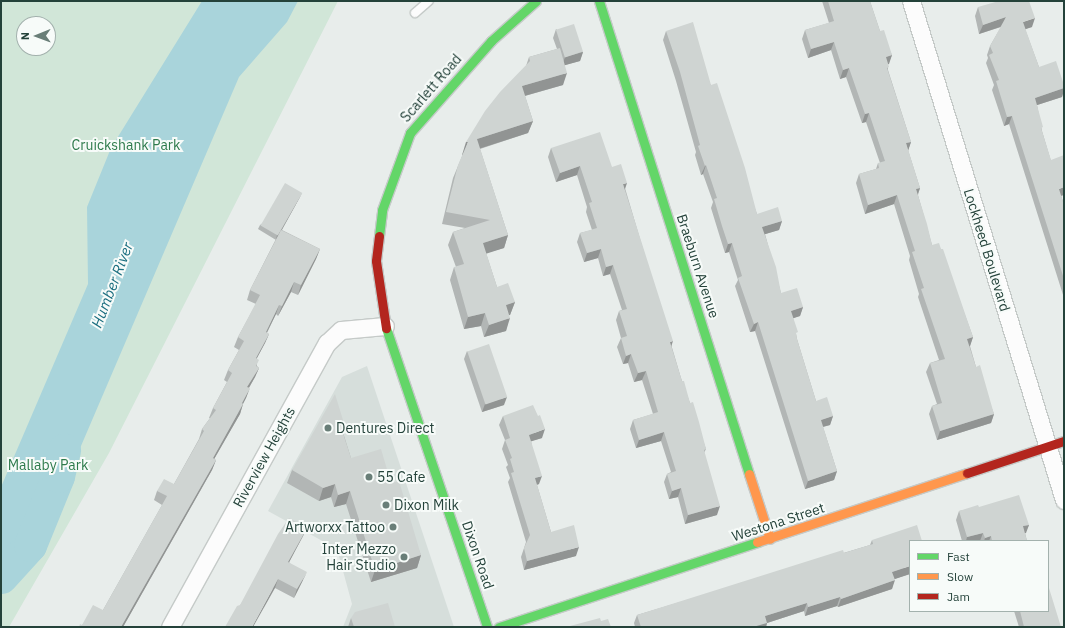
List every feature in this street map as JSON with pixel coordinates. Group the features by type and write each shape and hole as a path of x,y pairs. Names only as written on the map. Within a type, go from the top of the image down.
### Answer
{"street":[{"name":"Scarlett Road","path":"410,402 385,326 376,261 382,210 410,133 491,42 536,1"},
{"name":"Braeburn Avenue","path":"599,1 770,539"},
{"name":"Lockheed Boulevard","path":"911,1 1064,500"},
{"name":"Riverview Heights","path":"170,627 327,343 342,330 385,326"},
{"name":"Dixon Road","path":"410,402 487,627"},
{"name":"Westona Street","path":"499,627 1064,441"}],"lane":[{"path":"415,13 429,1"}],"shaded area":[{"path":"367,366 454,627 343,627 352,604 337,549 268,511 342,377"}],"green space":[{"name":"Cruickshank Park","path":"1,1 338,1 109,453 9,627 1,627"}],"water":[{"path":"202,1 298,1 287,22 239,77 75,460 43,505 1,589 1,487 88,284 87,207 111,148"}],"building":[{"path":"828,1 870,1 880,31 884,30 892,55 886,57 889,67 887,68 911,142 906,143 920,188 916,189 932,245 939,243 941,249 943,249 973,337 967,339 976,367 980,365 994,414 940,431 932,406 942,403 930,363 945,359 921,289 924,288 912,252 915,251 897,195 868,205 859,174 879,168 878,163 885,161 869,113 865,114 849,68 843,70 834,42 811,49 805,30 834,21"},
{"path":"999,1 1029,1 1035,18 1023,22 1039,67 1056,61 1064,85 1064,88 1035,98 1043,127 1041,128 1051,160 1064,155 1064,187 1059,189 1064,205 1064,279 1012,116 1007,117 996,81 999,80 989,55 993,53 990,46 1006,17 983,25 978,7"},
{"path":"693,22 711,85 717,83 745,168 757,214 778,207 782,221 762,227 776,267 781,293 797,288 803,307 791,311 798,332 796,333 797,339 816,401 827,397 833,416 821,420 837,471 808,481 758,322 754,324 738,278 742,276 732,243 728,244 722,226 714,199 717,198 698,146 700,145 680,72 666,31"},
{"path":"574,24 583,52 565,57 556,30"},
{"path":"560,48 567,73 522,86 533,121 477,139 508,235 483,243 497,287 508,283 515,302 506,305 510,318 489,325 485,313 468,317 454,267 464,264 453,232 490,220 446,212 458,165 468,142 466,142 485,111 500,92 530,61 529,57"},
{"path":"600,132 612,167 621,164 627,183 623,184 673,341 670,342 681,378 682,381 684,381 690,403 693,402 706,449 704,450 720,506 688,515 681,488 672,491 667,474 676,471 664,432 639,440 633,420 658,412 646,371 638,373 631,354 626,356 621,338 627,336 619,311 627,309 613,265 606,267 601,249 587,253 580,233 597,228 589,203 592,202 580,166 560,173 551,148"},
{"path":"285,183 302,193 278,235 260,225"},
{"path":"281,230 320,249 301,285 294,282 282,306 279,305 266,332 269,334 256,358 259,360 256,366 259,368 247,387 250,388 242,403 243,404 213,458 216,460 121,627 79,627 80,624 82,625 93,605 103,610 167,496 157,491 164,479 174,484 204,431 202,429 216,410 213,408 232,373 228,370 244,341 238,337 260,295 250,290"},
{"path":"489,344 507,397 485,404 467,351"},
{"path":"335,394 343,420 339,421 351,458 381,449 391,483 399,481 421,555 375,570 350,491 338,495 335,484 323,488 292,470"},
{"path":"533,405 538,416 540,415 545,429 529,435 542,476 535,478 551,532 574,525 579,547 527,561 524,548 530,535 511,473 514,472 510,459 512,458 505,440 510,438 503,416"},
{"path":"1019,495 1029,525 1023,526 1027,540 992,540 991,536 985,538 983,533 967,537 959,511 978,505 979,507"},
{"path":"289,518 307,528 288,562 307,572 297,589 278,579 252,627 225,627 237,606 240,605 278,534"},
{"path":"917,525 922,540 909,540 909,566 892,572 895,580 841,599 840,597 808,607 807,603 765,616 767,623 753,627 641,627 637,615 843,550 844,553 873,544 872,540"},
{"path":"1049,588 1061,627 1024,627 1020,612 1049,612"},
{"path":"388,603 395,627 354,627 351,618 355,612"},
{"path":"600,618 601,621 608,619 611,627 570,627 570,626"}],"waterway":[{"name":"Humber River","path":"1,577 30,545 58,476 64,450"}],"traffic: fast":[{"path":"379,236 382,210 410,133 491,41 536,1"},
{"path":"599,1 749,474"},
{"path":"386,328 487,627"},
{"path":"499,627 757,542"}],"traffic: slow":[{"path":"757,542 967,473"},
{"path":"749,474 770,539"}],"traffic: jam":[{"path":"379,236 376,261 386,328"},
{"path":"967,473 1064,441"}],"place":[{"name":"Dentures Direct","path":"328,428"},
{"name":"55 Cafe","path":"369,477"},
{"name":"Dixon Milk","path":"386,505"},
{"name":"Artworxx Tattoo","path":"393,527"},
{"name":"Inter Mezzo Hair Studio","path":"404,557"}],"park label":[{"name":"Mallaby Park","path":"48,465"}]}
